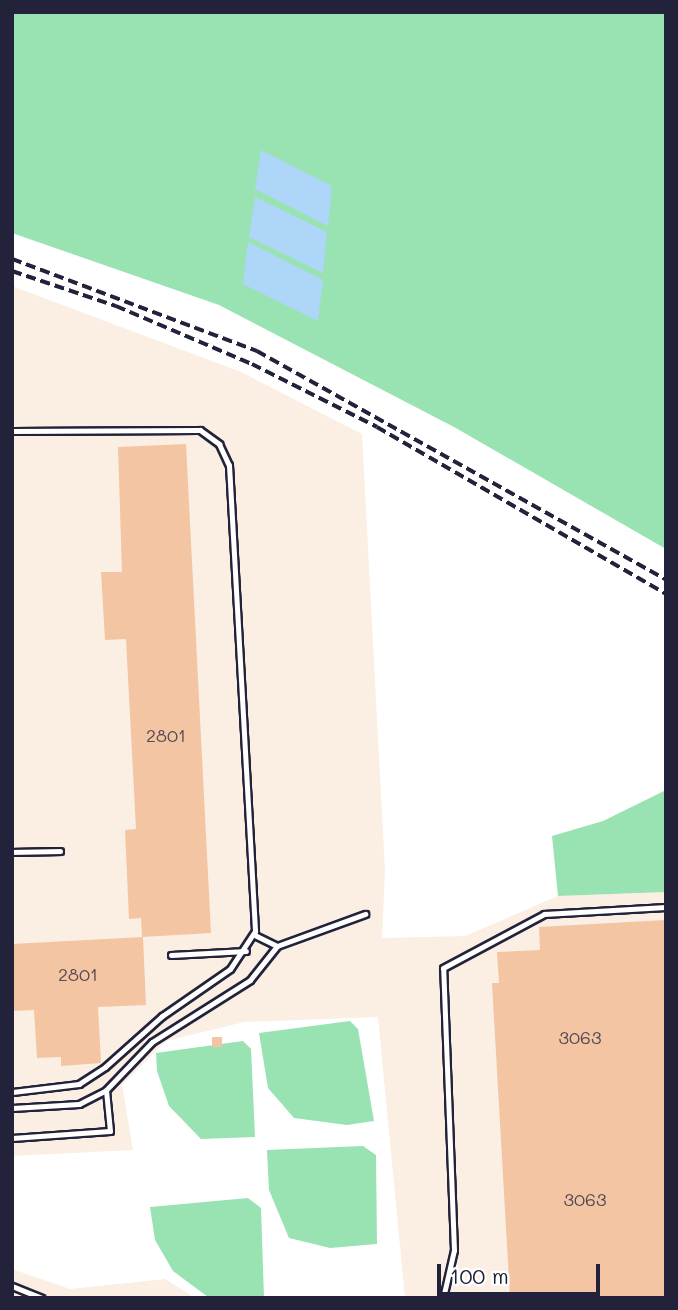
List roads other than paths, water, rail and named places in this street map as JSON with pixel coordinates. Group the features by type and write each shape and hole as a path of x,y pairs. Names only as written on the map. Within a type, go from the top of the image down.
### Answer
{"lane":[{"path":"12,431 200,430 219,444 229,465 254,935 246,951 230,969 162,1016 105,1067 79,1084 12,1092"},
{"path":"12,852 60,850"},
{"path":"443,1298 454,1250 443,968 544,914 666,908"},
{"path":"12,1108 79,1104 106,1090 152,1042 250,980 277,946 365,914"},
{"path":"254,935 277,946"},
{"path":"171,955 246,951"},
{"path":"12,1138 110,1131 106,1090"},
{"path":"12,1286 42,1298"}],"water":[{"path":"261,150 332,186 328,226 255,189"},
{"path":"255,197 327,232 323,273 249,237"},
{"path":"248,242 323,280 318,321 243,284"}],"railway":[{"path":"12,259 257,351 666,580"},
{"path":"12,271 116,306 252,364 377,427 666,594"}]}
